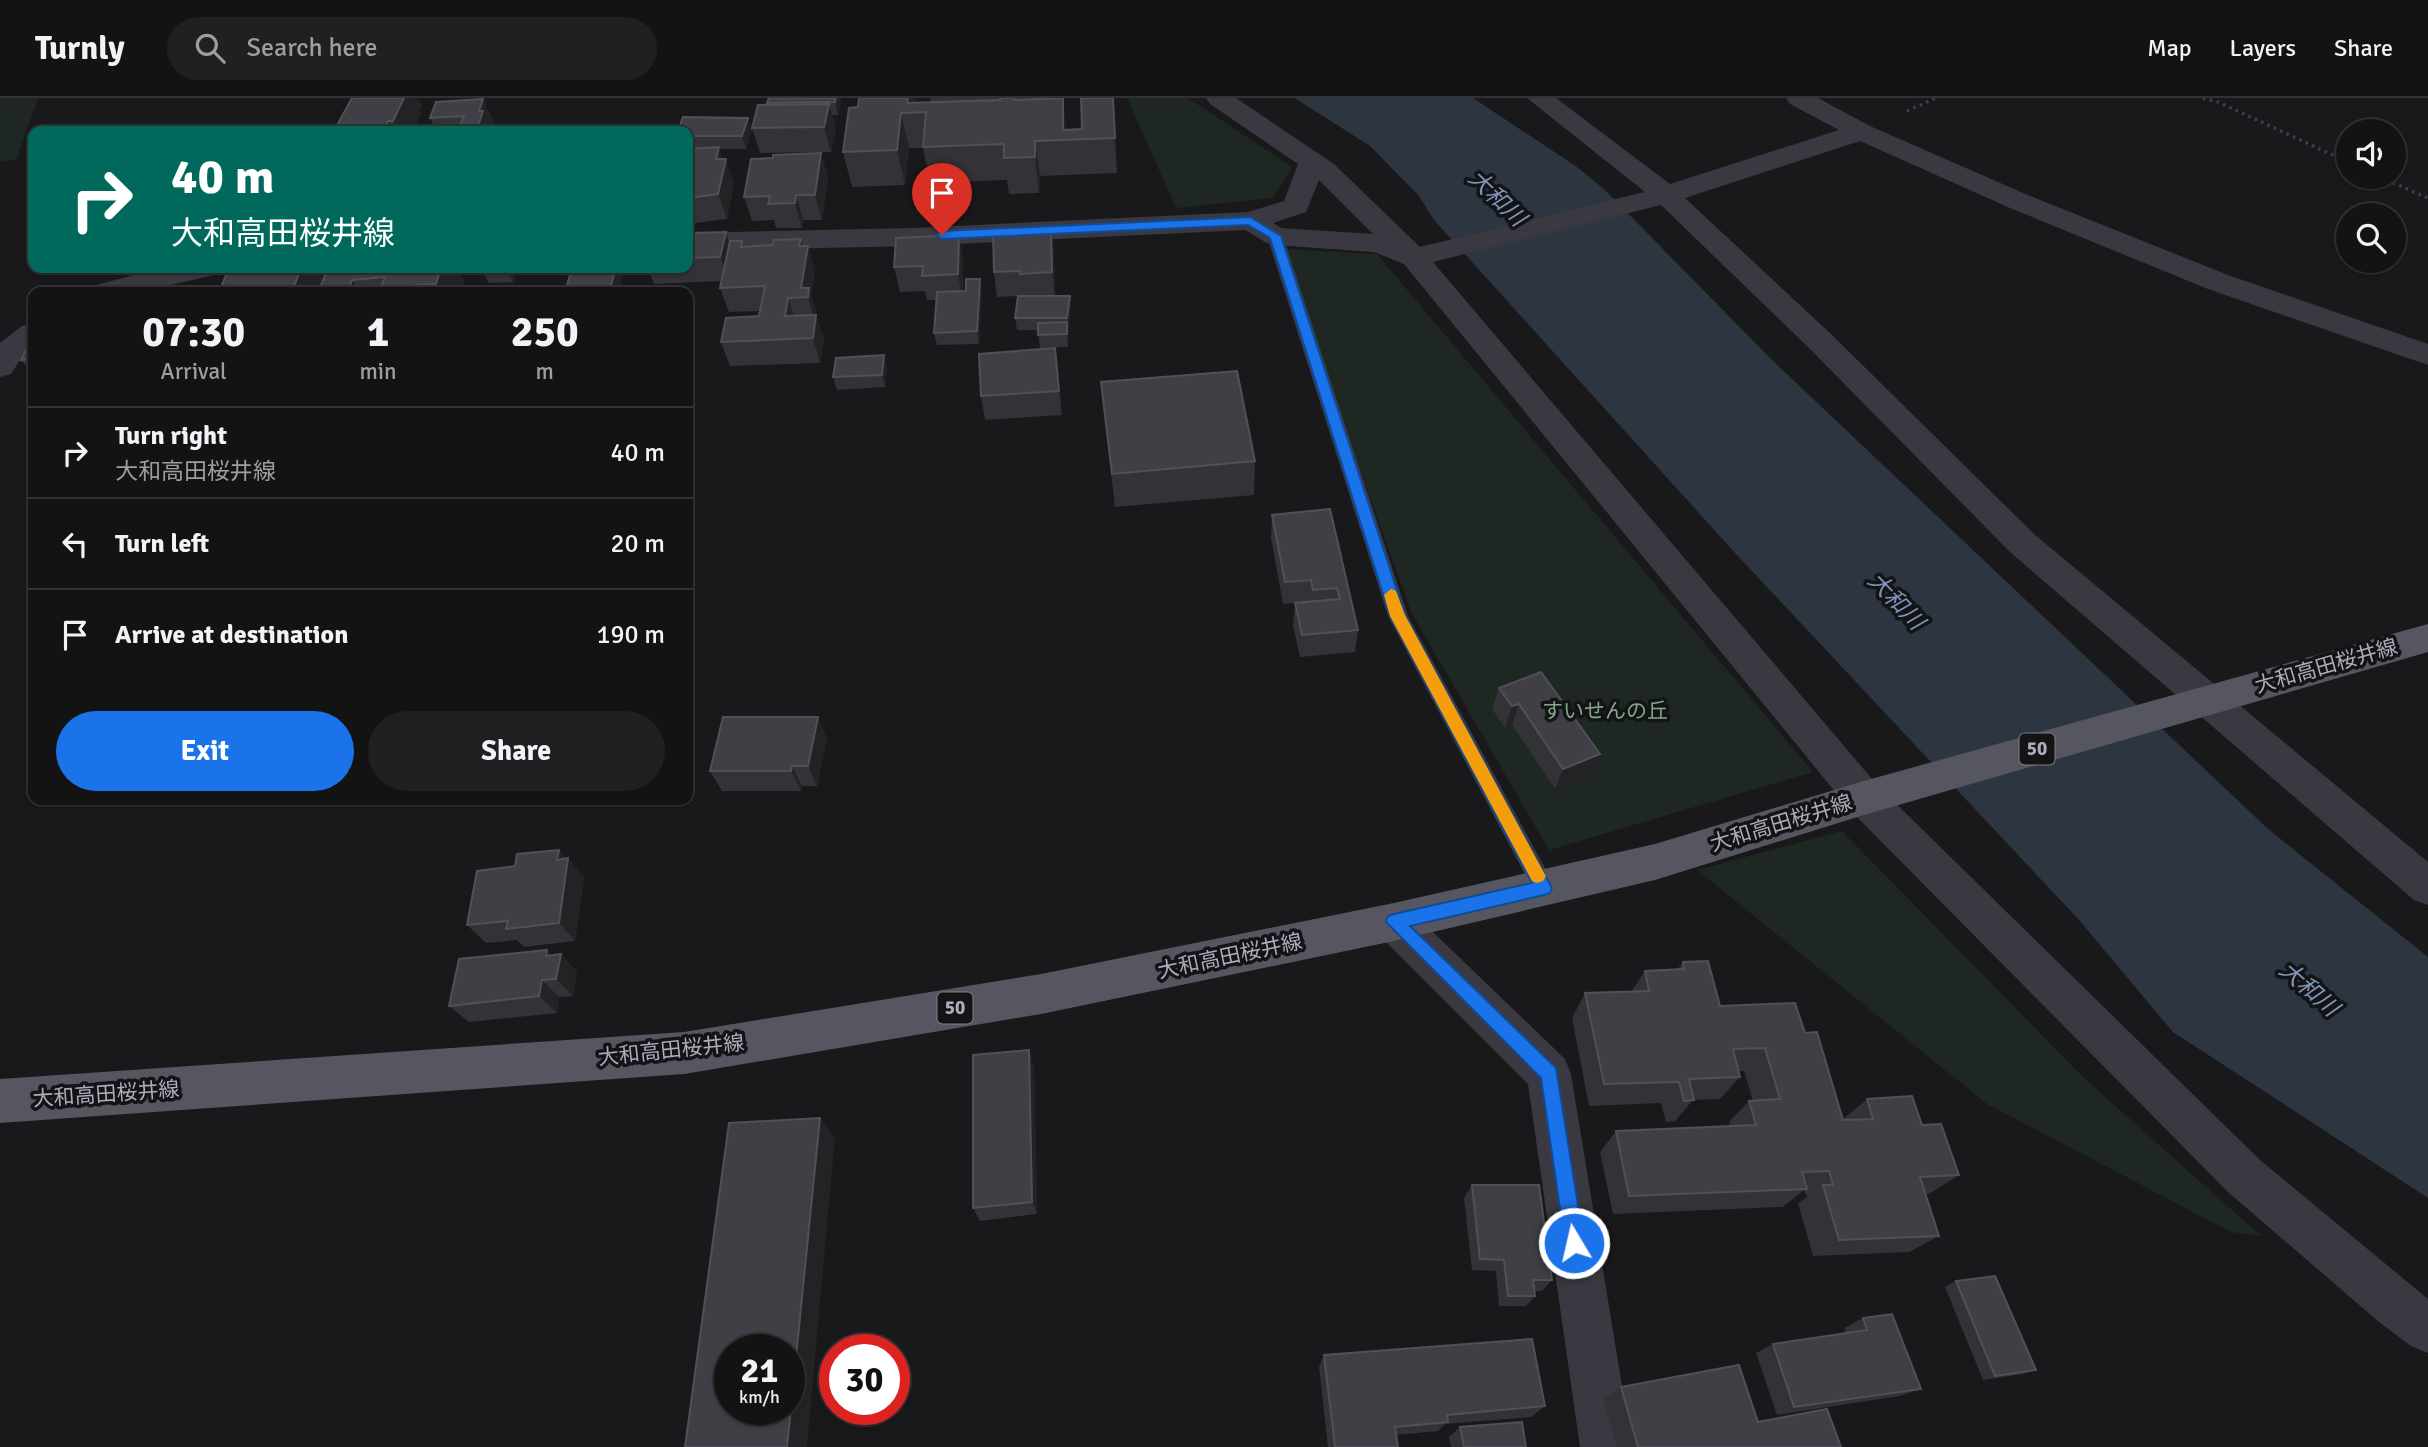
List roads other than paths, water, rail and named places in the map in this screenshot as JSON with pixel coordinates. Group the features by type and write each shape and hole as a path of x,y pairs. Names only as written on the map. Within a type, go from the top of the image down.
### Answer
{"main road":[{"name":"大和高田桜井線","path":"0,1101 684,1053 1041,994 1394,922 1655,862 1877,794 2428,638"}],"street":[{"path":"1219,98 1312,162 1422,257 1877,794 2244,1176 2396,1306 2428,1329"},
{"path":"1540,98 1820,341 2022,543 2195,703 2428,887"},
{"path":"1799,98 1861,132 2020,202 2218,282 2428,355"},
{"path":"1250,221 1275,236 1379,243 1422,257 1657,197 1861,132"},
{"path":"693,242 914,237 1250,221 1296,206 1312,162"},
{"path":"124,287 174,273"},
{"path":"0,367 13,347 28,336"},
{"path":"1394,922 1549,1074 1606,1447"}],"lane":[{"path":"1275,236 1398,616 1544,888"}],"water":[{"name":"大和川","path":"1295,98 1473,98 1577,167 1605,190 1772,360 2268,829 2428,957 2428,1198 2173,1032 2079,920 1736,554 1434,220 1419,196 1370,146"}],"park label":[{"name":"すいせんの丘","path":"1605,711"}]}
